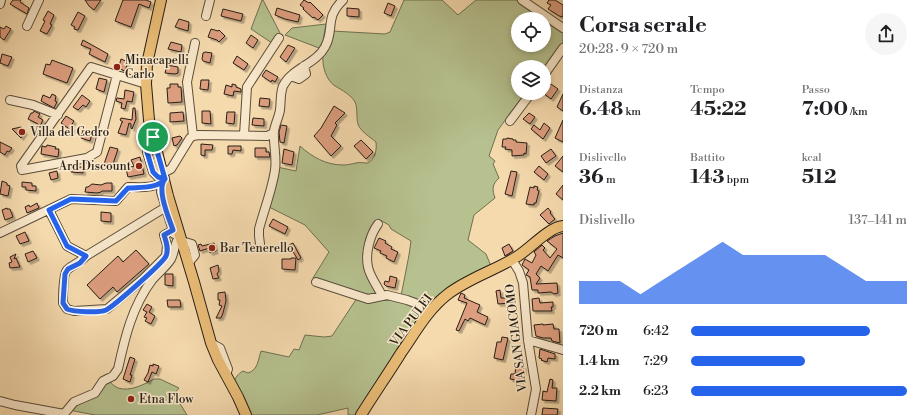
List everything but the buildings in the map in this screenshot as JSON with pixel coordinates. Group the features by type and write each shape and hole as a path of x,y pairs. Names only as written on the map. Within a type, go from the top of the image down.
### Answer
{"main road":[{"path":"161,0 148,58 146,84 149,120 165,177 178,237 194,282 211,343 246,415"},
{"name":"VIA PULEI","path":"361,415 415,332 431,311 449,293 512,260 526,251 549,232 557,227 563,226"},
{"path":"178,237 190,261 194,282"}],"street":[{"path":"0,4 1,0"},
{"path":"26,26 39,0"},
{"path":"206,16 210,0"},
{"path":"260,244 259,230 275,171 276,153 274,131 280,111 284,85 291,76 318,55 324,48 327,42 333,11 343,0"},
{"path":"522,0 563,28"},
{"path":"244,135 247,87 279,38"},
{"path":"194,136 187,82 195,42"},
{"path":"551,65 563,48"},
{"path":"117,75 97,152 87,158 22,170 21,166 91,67 117,75 146,84"},
{"path":"10,100 33,105 58,115"},
{"path":"510,121 526,100"},
{"path":"0,401 63,414 74,402 95,393 103,381 116,374 126,332 135,311 152,280 170,259 178,237 166,207 162,192 165,177 190,138 194,136 267,136 274,131"},
{"path":"0,233 71,199 116,201 128,188 151,186 165,177"},
{"path":"151,186 162,192"},
{"path":"166,207 86,256 80,263 68,269 65,274 64,306 67,309 74,311 107,309 143,280 166,256 167,245 164,235 178,237"},
{"path":"49,210 67,246 86,256"},
{"path":"378,224 369,240 367,262 382,296"},
{"name":"VIA SAN GIACOMO","path":"512,260 519,271 523,284 528,340 536,389 532,415"},
{"path":"316,282 368,299 387,296 407,300 417,303 431,311"},
{"path":"528,340 563,350"}],"green space":[{"path":"262,0 280,33 272,43 251,29"},
{"path":"404,0 442,0 458,15 476,0 516,0 534,12 511,12 511,52 551,52 551,23 563,31 563,42 550,60 511,60 511,100 520,100 498,130 489,156 495,161 493,164 499,178 493,187 495,198 474,215 468,240 486,254 491,266 429,307 401,296 411,241 391,229 389,225 378,219 372,225 366,238 365,268 377,294 369,297 313,278 329,252 305,225 269,207 277,167 296,171 300,146 314,157 337,165 368,163 374,157 376,142 359,127 356,105 353,99 335,86 327,77 323,64 323,56 328,50 332,31 385,34 390,32"},
{"path":"326,24 323,41 319,48 285,35 292,28"},
{"path":"357,298 370,301 396,300 416,305 425,311 357,415 348,415 348,408 317,415 249,415 234,384 238,375 243,371 248,373 254,370 261,351 289,357 294,349 299,350 305,335 324,337 332,336"},
{"name":"Etna Flow","path":"154,379 160,379 179,388 174,394 187,415 95,415 69,410 108,380 118,388 127,389 137,387"}],"place":[{"name":"Minacapelli Carlo","path":"117,67"},
{"name":"Villa del Cedro","path":"22,132"},
{"name":"Ard Discount","path":"139,166"},
{"name":"Bar Tenerello","path":"212,248"},
{"name":"Etna Flow","path":"131,399"}],"route":[{"path":"153,137 147,152 153,172 158,177 165,179 162,183 158,185 128,188 116,201 71,199 49,210 67,246 86,256 80,263 68,269 65,274 63,303 67,309 74,311 107,309 143,280 166,256 167,245 164,235 173,230 162,192 162,183 165,179 153,137"}]}
